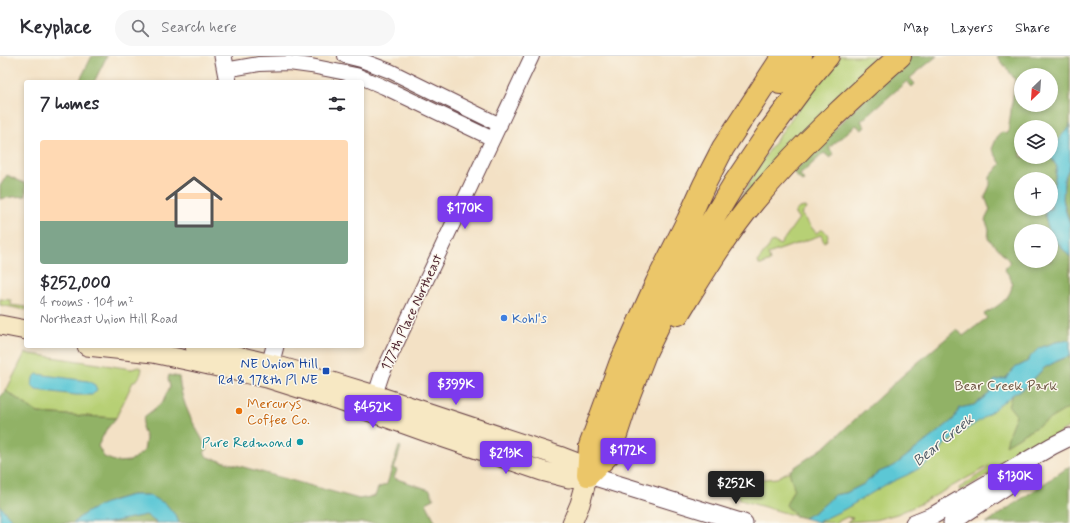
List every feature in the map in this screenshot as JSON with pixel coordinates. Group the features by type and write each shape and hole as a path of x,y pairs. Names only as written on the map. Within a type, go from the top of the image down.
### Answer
{"highway":[{"path":"588,475 590,446 615,377 656,282 723,148 783,56"},
{"path":"688,220 754,118 801,56"},
{"path":"588,475 610,453 629,395 646,351 687,266 710,224 734,184 769,132 807,81 828,56"},
{"path":"629,395 647,363 700,278 727,237 754,202 781,170 814,136 900,56"}],"main road":[{"path":"0,325 24,330"},
{"path":"107,348 153,353 191,360 271,363 340,401 426,432 542,471 569,478 588,475"},
{"path":"204,348 271,363 375,395 562,457 575,462 588,475"},
{"path":"572,523 580,504 588,475"}],"street":[{"path":"345,56 361,60 390,71 500,125"},
{"name":"177th Place Northeast","path":"375,395 382,374 532,56"},
{"path":"225,69 259,64 289,63 356,75 493,139"},
{"path":"914,523 934,515 1070,437"},
{"path":"952,523 1070,444"},
{"path":"588,475 744,523"}],"green space":[{"path":"92,56 107,56 95,80 80,80"},
{"path":"840,56 887,56 733,212 773,145 801,105"},
{"path":"911,56 937,56 910,78 915,84 912,87 907,81 861,121 865,127 862,130 856,125 829,148 834,155 830,158 824,153 800,175 804,180 803,182 793,173 883,79"},
{"path":"997,56 1070,56 1070,127 1058,141 1058,120 1014,120 1014,164 1055,164 1057,167 1056,172 1014,172 1014,216 1045,216 1047,224 1014,224 1014,268 1058,268 1058,243 1070,257 1070,340 1056,342 1031,356 1027,362 1013,369 1006,378 994,381 989,394 974,405 960,408 953,420 894,466 879,472 864,484 846,493 834,495 820,508 804,518 796,516 786,505 794,488 789,471 826,446 902,376 957,329 963,336 987,318 984,314 995,308 1009,295 1012,283 1010,277 1004,269 1011,263 988,239 989,229 985,220 990,210 985,197 990,185 990,177 1001,164 992,149 997,137 1002,132 1008,133 1014,88 1014,112 1058,112 1058,68 1014,68 1014,78"},
{"name":"Bear Creek Park","path":"1070,56 1070,426 1044,443 960,491 959,488 986,470 989,466 918,505 897,514 875,520 848,522 853,518 847,517 835,523 818,522 834,514 786,505 796,516 740,500 738,495 739,491 745,483 752,479 777,478 789,471 792,481 1007,304 1022,278 1017,268 1058,268 1058,224 1014,224 1014,262 1000,234 1014,148 1014,164 1058,164 1058,120 1019,120 1020,112 1058,112 1058,68"},
{"path":"1070,165 1070,224 1063,199 1064,180"},
{"path":"7,175 24,183 24,196 0,199 0,186"},
{"path":"805,207 806,209 801,214 816,233 823,229 828,235 827,240 824,242 821,235 768,254 770,261 759,265 758,261 773,241 780,245 799,218 795,215 795,212 799,208"},
{"path":"0,299 11,300 11,305 24,307 24,310 0,305"},
{"path":"25,353 132,369 138,367 142,368 140,376 133,382 116,418 38,413 6,391"},
{"path":"1070,356 1070,407 1006,445 1016,415 1008,405 1012,395 1026,387 1044,368"},
{"path":"169,375 179,377 180,387 186,406 208,449 204,452 207,457 359,499 375,496 378,488 387,484 399,446 401,447 394,469 397,470 394,478 430,490 434,499 426,503 436,523 179,523 176,516 148,495 132,495 113,500 77,519 73,523 14,523 0,506 0,397 6,391 38,413 116,418 106,430 98,446 104,457 117,462 130,461 144,451 146,438 142,427 144,417 163,402 170,387 168,379"},
{"path":"1070,466 1070,523 986,523"},
{"path":"146,514 157,523 107,523"}],"water":[{"path":"1070,127 1070,165 1064,180 1063,199 1070,224 1070,257 1058,243 1058,224 1047,224 1045,216 1058,216 1058,172 1056,172 1057,167 1055,164 1058,164 1058,141"},
{"name":"Bear Creek","path":"1070,340 1070,356 1044,368 1026,387 1012,395 982,419 945,444 936,456 922,467 885,485 845,509 818,522 804,518 820,508 834,495 846,493 864,484 879,472 894,466 953,420 960,408 974,405 989,394 994,381 1006,378 1013,369 1027,362 1039,348 1056,342"},
{"path":"37,374 88,381 95,385 97,390 92,395 76,395 36,390 32,386 33,378"},
{"path":"132,495 148,495 166,504 176,516 179,523 157,523 146,515 107,523 73,523 100,505"},
{"path":"0,506 13,521 14,523 0,523"}],"place":[{"name":"Kohl's","path":"504,318"},
{"name":"NE Union Hill Rd & 178th Pl NE","path":"326,371"},
{"name":"Mercurys Coffee Co.","path":"239,411"},
{"name":"Pure Redmond","path":"300,442"}]}
